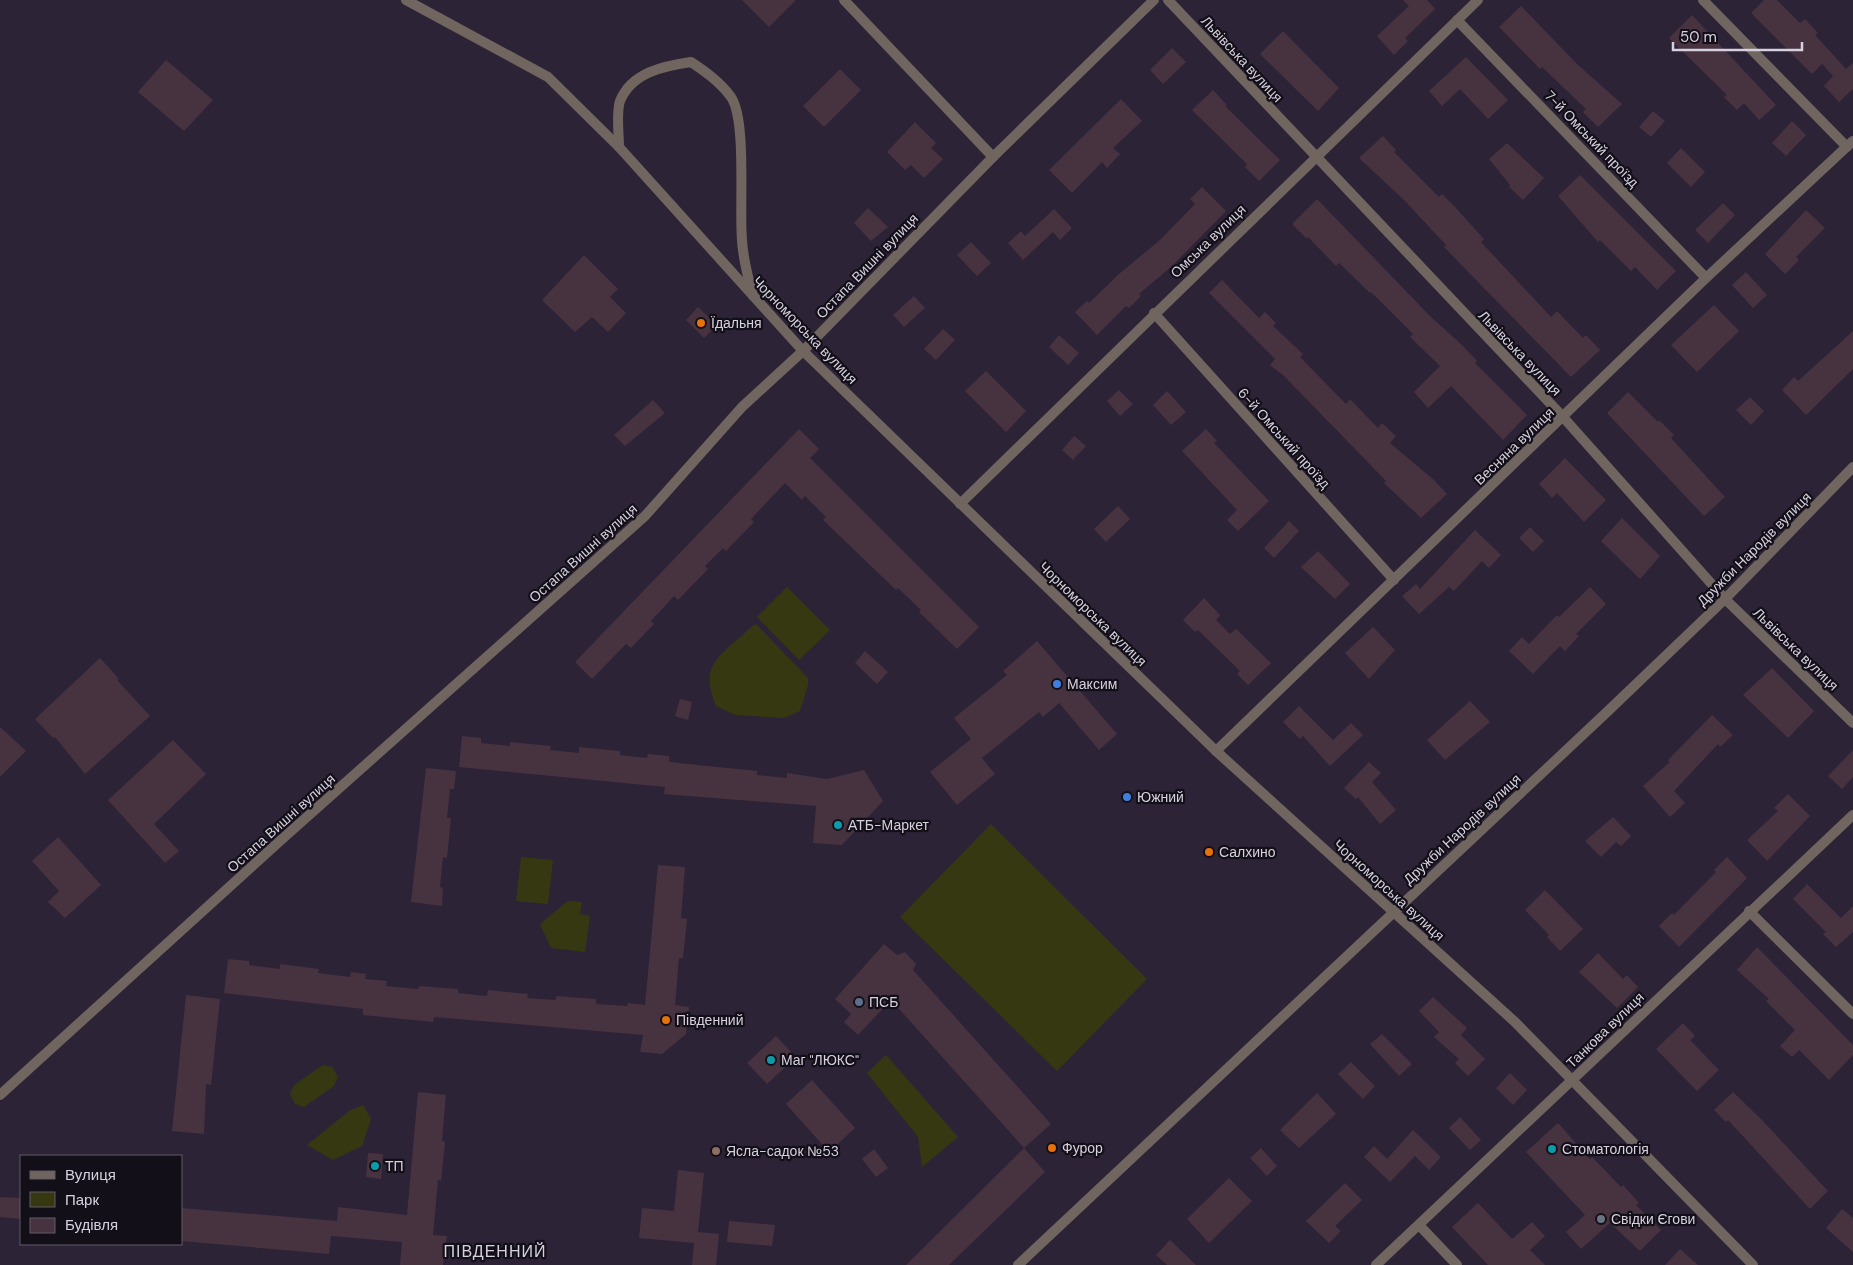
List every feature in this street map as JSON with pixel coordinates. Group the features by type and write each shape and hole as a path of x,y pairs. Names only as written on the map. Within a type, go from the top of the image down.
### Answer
{"street":[{"name":"Чорноморська вулиця","path":"406,0 548,77 619,147 753,298 803,351 1216,751 1515,1022 1753,1265"},
{"path":"844,0 993,157"},
{"name":"Остапа Вишні вулиця","path":"0,1095 281,840 645,516 742,407 803,351 993,157 1154,0"},
{"name":"Львівська вулиця","path":"1168,0 1563,418 1725,599 1853,724"},
{"name":"Омська вулиця","path":"960,504 1154,313 1478,0"},
{"path":"1703,0 1850,144"},
{"name":"7-й Омський проїзд","path":"1457,20 1706,278"},
{"path":"619,147 620,101 636,79 662,66 691,62 711,75 732,98 738,125 741,161 742,241 753,298"},
{"name":"Весняна вулиця","path":"1216,751 1706,278 1850,144"},
{"name":"6-й Омський проїзд","path":"1154,313 1394,580"},
{"name":"Дружби Народів вулиця","path":"1018,1265 1725,599 1853,467"},
{"name":"Танкова вулиця","path":"1376,1265 1853,814"},
{"path":"1749,911 1853,1014"},
{"path":"1419,1225 1457,1265"}],"green space":[{"path":"787,587 830,630 799,660 757,617"},
{"path":"756,624 808,678 808,685 800,711 784,718 735,715 716,706 712,694 710,675 716,661"},
{"path":"991,824 1147,979 1057,1071 900,917"},
{"path":"521,857 553,860 548,904 516,901"},
{"path":"568,901 582,902 580,914 590,916 585,952 551,948 540,924"},
{"path":"886,1055 958,1137 922,1167 918,1137 867,1073"},
{"path":"323,1065 332,1067 338,1077 334,1086 304,1107 295,1104 290,1094 294,1085"},
{"path":"363,1105 371,1119 362,1146 333,1160 307,1145 349,1111"}],"building":[{"path":"742,0 796,0 769,27"},
{"path":"1403,0 1427,0 1435,9 1405,38 1408,41 1394,55 1377,36 1409,6"},
{"path":"1764,0 1777,0 1800,23 1805,19 1818,33 1815,35 1846,69 1853,63 1853,89 1839,102 1824,86 1833,76 1822,64 1812,74 1751,13"},
{"path":"1521,6 1577,64 1622,104 1598,127 1583,112 1586,109 1542,67 1540,69 1499,27"},
{"path":"1692,15 1776,105 1759,120 1744,103 1737,110 1724,97 1727,95 1669,38"},
{"path":"1283,31 1339,88 1318,111 1260,54"},
{"path":"1172,48 1186,62 1163,84 1150,70"},
{"path":"1466,57 1508,100 1488,119 1460,89 1442,106 1429,91"},
{"path":"166,60 213,100 184,131 138,92"},
{"path":"840,69 861,90 824,127 803,106"},
{"path":"1213,90 1227,105 1225,106 1280,160 1259,181 1245,167 1247,164 1192,110"},
{"path":"1121,99 1142,121 1113,148 1120,154 1107,168 1102,162 1072,193 1049,170"},
{"path":"1653,111 1665,121 1651,137 1639,127"},
{"path":"1792,121 1806,135 1786,156 1772,143"},
{"path":"915,122 936,143 931,148 943,159 924,178 911,165 905,170 887,152"},
{"path":"1383,136 1396,150 1394,152 1439,197 1442,194 1455,207 1484,239 1481,242 1551,317 1557,311 1583,338 1586,335 1600,350 1571,377 1444,247 1446,245 1404,200 1359,158"},
{"path":"1507,143 1544,178 1523,200 1509,187 1510,185 1489,159"},
{"path":"1681,148 1705,172 1691,187 1667,163"},
{"path":"1580,175 1676,271 1657,290 1635,267 1631,271 1600,240 1598,242 1558,196"},
{"path":"1202,187 1226,211 1172,266 1139,294 1141,296 1129,308 1126,306 1097,335 1075,312 1087,301 1089,303 1119,274 1160,240 1195,204 1190,199"},
{"path":"1317,199 1431,317 1462,345 1477,361 1475,363 1527,415 1503,440 1451,386 1428,408 1414,392 1440,366 1410,337 1413,334 1371,292 1339,263 1336,266 1308,237 1306,238 1292,224"},
{"path":"1723,203 1735,215 1708,243 1695,230"},
{"path":"868,208 888,227 871,241 854,223"},
{"path":"1054,209 1072,228 1060,240 1053,232 1023,260 1008,243 1021,231 1025,236"},
{"path":"1806,210 1825,228 1796,257 1799,260 1785,274 1765,254"},
{"path":"971,242 991,263 977,276 957,255"},
{"path":"584,255 618,289 610,297 626,313 608,332 592,317 575,332 542,300"},
{"path":"1746,272 1767,295 1753,308 1732,285"},
{"path":"1222,280 1259,318 1265,312 1276,323 1273,326 1303,354 1300,357 1346,404 1350,399 1378,428 1382,423 1396,436 1390,443 1434,480 1447,494 1421,518 1384,483 1386,481 1283,375 1270,365 1275,359 1209,293"},
{"path":"914,296 925,308 904,327 893,315"},
{"path":"1714,305 1739,331 1697,372 1671,345"},
{"name":"Їдальня","path":"698,307 717,325 704,338 686,320"},
{"path":"943,329 955,340 936,360 924,349"},
{"path":"1853,331 1853,369 1806,415 1782,390 1794,377 1798,381"},
{"path":"1059,335 1079,353 1068,365 1049,347"},
{"path":"986,371 1026,411 1006,432 965,391"},
{"path":"1119,390 1133,404 1120,416 1107,401"},
{"path":"1167,391 1186,412 1171,425 1153,405"},
{"path":"1628,392 1674,435 1671,438 1725,497 1704,516 1607,413"},
{"path":"1750,397 1764,411 1751,425 1736,410"},
{"path":"653,400 665,413 625,446 614,435"},
{"path":"799,429 819,449 810,458 979,627 957,649 919,612 921,610 898,588 896,590 823,520 826,517 805,496 802,500 785,483 751,519 754,522 726,551 723,548 705,566 708,569 678,600 674,596 651,621 654,624 631,648 626,644 592,679 575,662"},
{"path":"1206,429 1217,441 1214,443 1269,501 1238,531 1227,520 1237,510 1182,451"},
{"path":"1074,436 1086,446 1073,460 1062,450"},
{"path":"1565,458 1606,500 1584,522 1557,493 1552,498 1539,484"},
{"path":"1118,506 1130,519 1106,542 1094,529"},
{"path":"1622,518 1660,556 1640,579 1601,541"},
{"path":"1289,521 1299,531 1274,558 1264,548"},
{"path":"1530,527 1544,541 1533,552 1519,538"},
{"path":"1475,530 1501,555 1489,568 1482,561 1454,591 1449,587 1419,614 1402,596 1416,584 1420,589"},
{"path":"1318,551 1350,584 1335,599 1301,567"},
{"path":"1590,587 1606,604 1576,634 1579,636 1565,651 1560,646 1533,674 1509,651 1522,637 1529,644 1557,615 1559,617"},
{"path":"1204,598 1220,615 1216,620 1230,634 1236,629 1271,663 1248,685 1237,674 1240,671 1198,630 1195,632 1183,620"},
{"path":"1373,627 1395,650 1369,679 1345,653"},
{"path":"1037,641 1117,734 1099,750 1059,703 1043,717 1039,712 982,758 995,774 957,805 930,772 971,739 954,718 1007,675 1003,671"},
{"path":"865,651 888,672 877,684 855,663"},
{"path":"100,658 150,716 85,774 55,737 53,738 35,719"},
{"path":"1772,668 1814,711 1788,738 1743,695"},
{"path":"680,699 692,702 688,720 675,716"},
{"path":"1470,701 1490,722 1445,760 1427,740"},
{"path":"1299,706 1333,740 1351,723 1363,735 1330,766 1303,736 1300,739 1283,722"},
{"path":"1712,715 1733,735 1720,747 1718,744 1674,791 1685,803 1670,817 1643,786 1670,762 1668,760"},
{"path":"0,727 26,751 0,777"},
{"path":"462,736 481,738 481,743 510,746 510,742 551,746 550,750 579,753 579,747 620,751 620,755 647,758 648,754 669,756 669,762 757,771 757,775 787,778 787,773 827,779 864,770 883,801 842,845 813,843 816,806 664,794 665,787 459,767"},
{"path":"173,740 206,774 154,824 179,851 165,863 108,800"},
{"path":"1853,750 1853,777 1842,789 1828,776"},
{"path":"1369,762 1381,773 1372,782 1396,810 1380,824 1358,797 1356,799 1344,788"},
{"path":"426,768 456,771 454,789 450,789 447,818 451,818 447,858 443,857 440,887 443,888 442,906 411,902"},
{"path":"1788,794 1810,816 1767,861 1747,840 1778,811 1774,808"},
{"path":"1613,817 1631,836 1621,846 1616,842 1601,857 1585,841"},
{"path":"58,837 101,885 65,918 48,902 59,891 32,861"},
{"path":"1727,857 1747,878 1679,947 1659,926 1672,913 1674,915 1716,872 1714,870"},
{"path":"658,865 685,867 681,918 687,919 683,958 679,958 675,1005 689,1007 686,1034 662,1054 640,1052 643,1035 434,1017 433,1022 363,1015 363,1009 224,993 228,959 249,961 249,965 280,969 280,964 319,969 318,973 350,977 351,972 366,974 365,979 387,981 386,986 418,989 419,986 458,989 458,993 487,996 488,990 528,994 527,998 556,1000 556,996 596,999 596,1004 627,1006 628,1003 645,1005"},
{"path":"1807,884 1841,918 1853,906 1853,932 1836,947 1823,934 1826,932 1793,899"},
{"path":"1545,890 1583,929 1560,951 1547,937 1549,935 1525,910"},
{"path":"884,944 897,955 905,952 916,964 913,970 1051,1124 1024,1148 891,1000 858,1035 844,1022 851,1014 835,999"},
{"path":"1757,947 1853,1045 1853,1055 1829,1080 1799,1050 1792,1057 1780,1046 1795,1030 1766,1001 1769,999 1737,970"},
{"path":"1598,953 1623,979 1627,975 1638,987 1617,1008 1579,972"},
{"path":"186,995 220,999 211,1085 206,1084 204,1134 172,1131"},
{"path":"1433,997 1467,1028 1461,1035 1485,1059 1468,1076 1455,1063 1459,1059 1434,1037 1439,1032 1419,1011"},
{"path":"1683,1023 1695,1036 1690,1040 1719,1070 1697,1091 1656,1049"},
{"path":"1382,1034 1412,1064 1399,1076 1370,1044"},
{"name":"Маг \"ЛЮКС\"","path":"776,1036 796,1057 767,1084 747,1063"},
{"path":"1351,1062 1375,1086 1363,1099 1338,1074"},
{"path":"1510,1073 1527,1090 1513,1105 1496,1088"},
{"path":"812,1080 855,1128 829,1152 786,1104"},
{"path":"418,1092 446,1095 442,1141 445,1142 441,1181 438,1180 433,1235 447,1236 443,1265 400,1265 402,1242 331,1236 329,1254 182,1241 182,1208 337,1221 338,1207 407,1215"},
{"path":"1733,1092 1762,1120 1828,1191 1810,1209 1728,1120 1726,1122 1714,1110"},
{"path":"1317,1093 1336,1114 1299,1148 1280,1130"},
{"path":"1460,1117 1481,1140 1470,1150 1449,1128"},
{"path":"1558,1123 1590,1159 1592,1157 1621,1187 1623,1185 1639,1203 1636,1205 1661,1230 1640,1251 1610,1223 1581,1249 1566,1232 1585,1215 1526,1152"},
{"path":"1413,1130 1441,1157 1429,1170 1415,1156 1390,1182 1364,1157 1374,1146 1387,1159"},
{"path":"1024,1148 1045,1172 949,1265 906,1265"},
{"path":"1261,1148 1277,1166 1267,1176 1250,1158"},
{"path":"874,1149 888,1168 876,1177 862,1159"},
{"name":"ТП","path":"368,1153 383,1154 381,1179 366,1177"},
{"path":"678,1170 704,1173 698,1232 719,1234 716,1265 692,1265 694,1243 639,1238 642,1208 674,1211"},
{"path":"1229,1178 1252,1201 1209,1243 1187,1219"},
{"path":"1345,1183 1362,1200 1335,1226 1341,1231 1329,1243 1306,1221"},
{"path":"0,1197 20,1198 20,1219 0,1217"},
{"path":"1478,1203 1512,1239 1532,1222 1545,1236 1530,1250 1545,1265 1488,1265 1452,1227"},
{"path":"1842,1209 1853,1218 1853,1252 1826,1228"},
{"path":"729,1221 775,1225 772,1246 727,1242"},
{"path":"1170,1240 1196,1265 1167,1265 1156,1255"},
{"path":"1680,1249 1698,1265 1665,1265"}],"place":[{"name":"Їдальня","path":"701,323"},
{"name":"Максим","path":"1057,684"},
{"name":"Южний","path":"1127,797"},
{"name":"АТБ-Маркет","path":"838,825"},
{"name":"Салхино","path":"1209,852"},
{"name":"ПСБ","path":"859,1002"},
{"name":"Південний","path":"666,1020"},
{"name":"Маг \"ЛЮКС\"","path":"771,1060"},
{"name":"Фурор","path":"1052,1148"},
{"name":"Стоматологія","path":"1552,1149"},
{"name":"Ясла-садок №53","path":"716,1151"},
{"name":"ТП","path":"375,1166"},
{"name":"Свідки Єгови","path":"1601,1219"}],"district":[{"name":"ПІВДЕННИЙ","path":"495,1251"}]}
